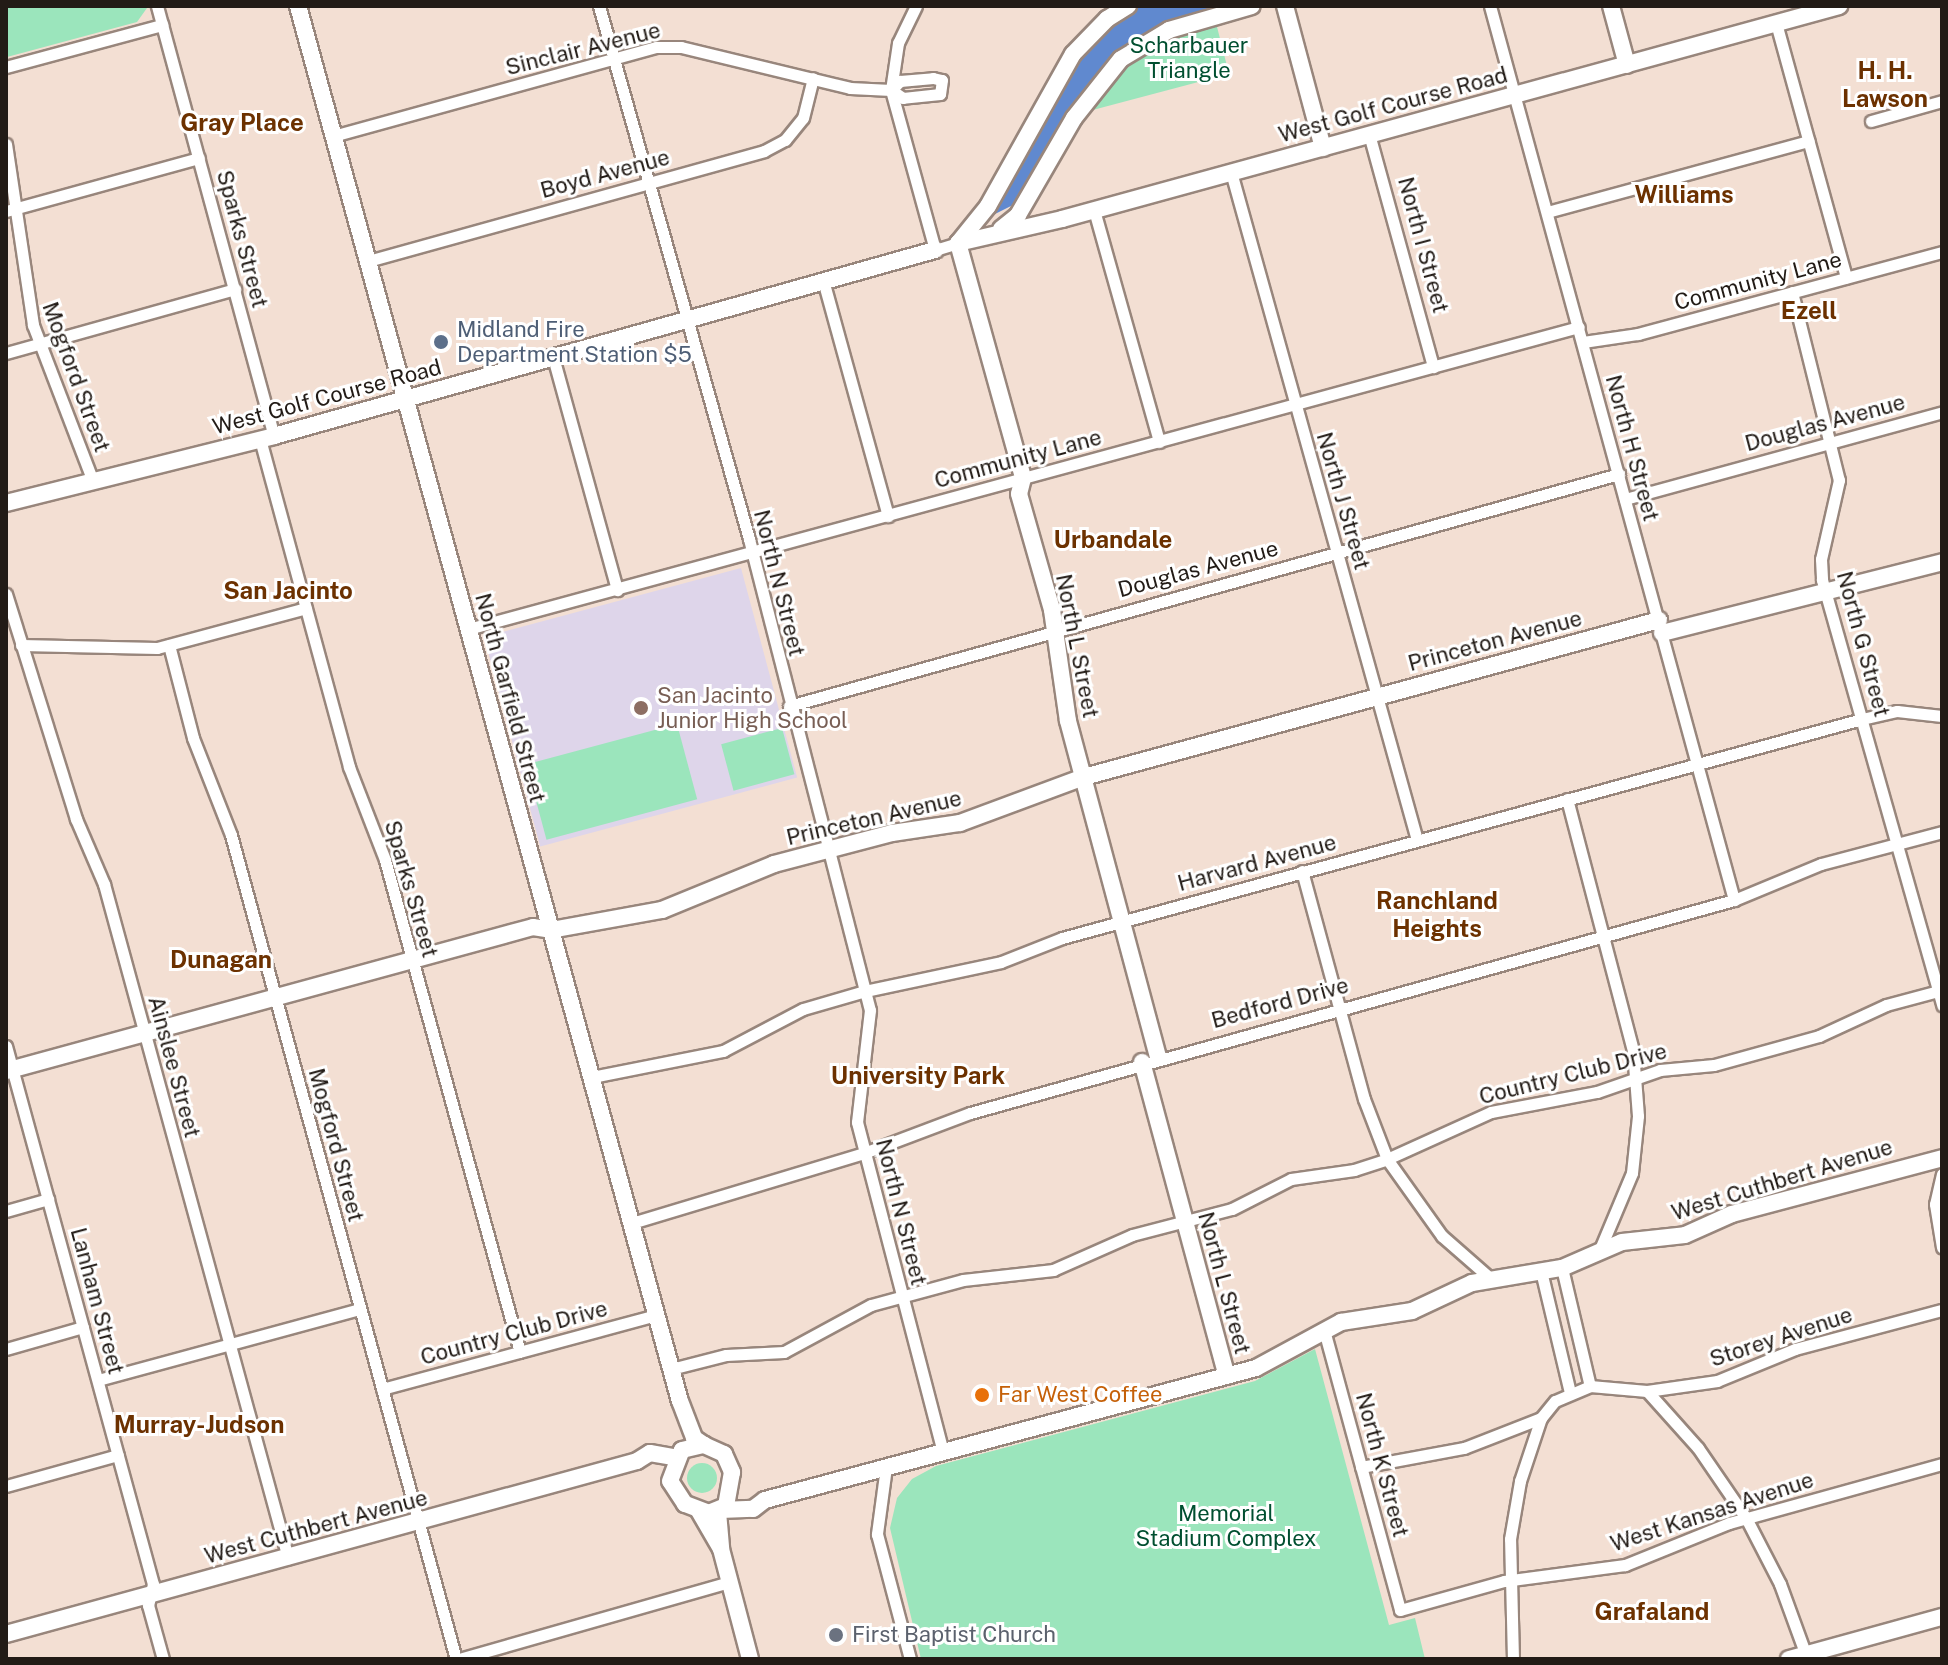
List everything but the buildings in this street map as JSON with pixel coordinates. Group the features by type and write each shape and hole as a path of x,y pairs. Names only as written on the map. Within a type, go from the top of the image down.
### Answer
{"street":[{"name":"Sparks Street","path":"157,6 235,289 306,608 349,767 385,860 520,1352"},
{"name":"North Garfield Street","path":"298,6 680,1401"},
{"name":"North N Street","path":"599,6 751,553 865,991 870,1028 857,1122 943,1452"},
{"path":"916,6 898,43 891,90 935,250 997,231 1018,215 1074,118 1121,59 1169,30 1252,6"},
{"path":"958,243 988,206 1073,54 1107,19 1128,6"},
{"path":"1285,6 1323,148"},
{"name":"North H Street","path":"1490,6 1734,900"},
{"path":"1611,6 1627,65"},
{"name":"West Golf Course Road","path":"958,243 1094,210 1839,6"},
{"path":"1776,23 1846,278"},
{"path":"6,67 162,25"},
{"name":"Sinclair Avenue","path":"333,136 656,47 681,47 813,78 891,90"},
{"name":"Boyd Avenue","path":"368,261 764,151 785,140 803,118 813,78"},
{"path":"1871,121 1942,101"},
{"name":"North I Street","path":"1369,134 1433,367"},
{"path":"1547,212 1809,141"},
{"name":"Mogford Street","path":"6,144 11,210 22,276 41,343 92,479"},
{"path":"11,210 199,158"},
{"name":"North J Street","path":"1231,172 1417,840"},
{"path":"1094,210 1159,442"},
{"name":"North L Street","path":"958,243 1023,478 1019,494 1055,629 1068,721 1122,921 1185,1221 1227,1376"},
{"name":"West Golf Course Road","path":"6,503 406,400 935,250"},
{"name":"Community Lane","path":"1583,342 1638,334 1942,252"},
{"path":"823,280 888,516"},
{"path":"6,353 235,289"},
{"name":"North G Street","path":"1792,292 1832,442 1839,480 1821,559 1826,590 1942,1005"},
{"name":"Community Lane","path":"468,629 1579,327"},
{"path":"553,357 617,590"},
{"name":"Douglas Avenue","path":"1625,499 1942,412"},
{"name":"Douglas Avenue","path":"789,706 1055,629 1619,474"},
{"name":"Princeton Avenue","path":"9,1070 533,927 551,930 680,904 774,864 960,823 1084,777 1377,696 1660,626 1942,562"},
{"name":"Ainslee Street","path":"6,594 76,819 104,884 288,1558"},
{"path":"21,645 169,645 306,608"},
{"name":"Mogford Street","path":"169,645 193,738 231,835 457,1659"},
{"name":"Harvard Avenue","path":"592,1077 723,1051 803,1009 865,991 1001,962 1122,921 1862,719 1897,711 1942,716"},
{"path":"1567,799 1633,1051 1635,1078 1632,1173 1600,1249"},
{"name":"Bedford Drive","path":"632,1223 864,1153 970,1113 1150,1060 1770,890 1821,864 1942,832"},
{"path":"1302,871 1339,1008 1387,1159 1442,1236 1490,1278"},
{"name":"Country Club Drive","path":"671,1369 726,1355 784,1352 843,1317 901,1297 963,1280 1053,1270 1132,1235 1232,1209 1291,1179 1354,1170 1387,1159 1491,1112 1597,1092 1660,1070 1714,1065 1819,1036 1886,1005 1940,990"},
{"name":"Lanham Street","path":"6,1046 9,1070 48,1199 153,1584 148,1605 163,1659"},
{"name":"West Cuthbert Avenue","path":"719,1511 733,1513 765,1500 1256,1368 1341,1322 1412,1311 1490,1278 1562,1268 1600,1249 1685,1235 1732,1214 1942,1158"},
{"path":"1942,1174 1935,1217 1942,1247"},
{"path":"6,1211 48,1199"},
{"path":"1562,1268 1590,1386"},
{"path":"1541,1271 1570,1393"},
{"path":"98,1380 360,1309"},
{"name":"Storey Avenue","path":"1361,1467 1464,1448 1541,1418 1570,1393 1590,1386 1647,1391 1736,1377 1795,1349 1942,1310"},
{"name":"Country Club Drive","path":"382,1389 657,1315"},
{"path":"6,1349 83,1327"},
{"name":"North K Street","path":"1324,1330 1400,1610"},
{"path":"1556,1335 1576,1330"},
{"path":"1647,1391 1699,1449 1746,1518 1780,1584 1801,1657 1942,1617"},
{"path":"680,1401 694,1438 730,1463 731,1495 719,1511 721,1549 750,1659"},
{"path":"680,1401 673,1490 699,1511 721,1549"},
{"path":"1513,1659 1508,1580 1518,1493 1541,1418"},
{"path":"676,1460 704,1445"},
{"path":"6,1486 118,1455"},
{"name":"West Cuthbert Avenue","path":"6,1634 637,1461 676,1460"},
{"name":"West Kansas Avenue","path":"1400,1610 1508,1580 1625,1565 1746,1518 1942,1464"},
{"path":"886,1467 877,1534 910,1659"},
{"name":"West Cuthbert Avenue","path":"731,1495 765,1500"},
{"path":"699,1511 719,1511"},
{"path":"457,1659 729,1582"}],"shaded area":[{"name":"San Jacinto Junior High School","path":"741,568 797,778 540,846 484,637"}],"green space":[{"path":"6,6 147,8 137,22 7,57"},
{"name":"Scharbauer Triangle","path":"1216,23 1227,66 1221,76 1089,111 1124,65 1159,41"},
{"path":"677,724 697,799 547,840 526,764"},
{"path":"782,728 794,774 734,791 721,744"},
{"name":"Memorial Stadium Complex","path":"1315,1349 1389,1625 1415,1618 1425,1659 921,1659 890,1528 897,1498 912,1479 936,1466 1255,1381"},
{"path":"702,1463 713,1467 717,1478 713,1489 702,1493 691,1489 687,1478 691,1467"}],"water":[{"path":"1141,6 1220,6 1162,23 1115,52 1069,110 1013,205 995,214 991,210 1075,63 1111,26"}],"place":[{"name":"Midland Fire Department Station $5","path":"441,342"},
{"name":"San Jacinto Junior High School","path":"641,708"},
{"name":"Far West Coffee","path":"982,1395"},
{"name":"First Baptist Church","path":"836,1635"}],"district":[{"name":"H. H. Lawson","path":"1885,85"},
{"name":"Gray Place","path":"242,123"},
{"name":"Williams","path":"1684,195"},
{"name":"Ezell","path":"1809,311"},
{"name":"Urbandale","path":"1113,540"},
{"name":"San Jacinto","path":"288,591"},
{"name":"Ranchland Heights","path":"1437,915"},
{"name":"Dunagan","path":"221,960"},
{"name":"University Park","path":"918,1076"},
{"name":"Murray-Judson","path":"199,1425"},
{"name":"Grafaland","path":"1652,1612"}]}
